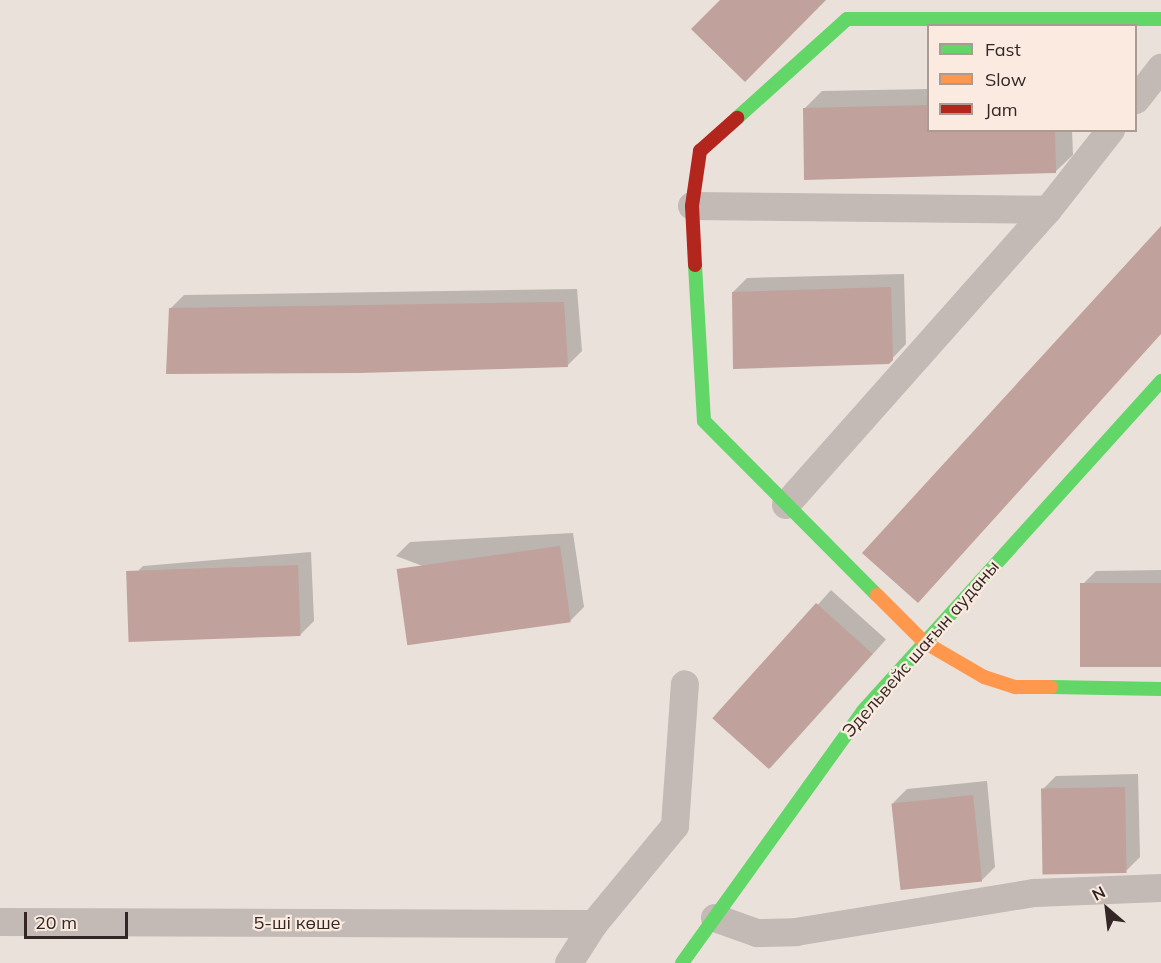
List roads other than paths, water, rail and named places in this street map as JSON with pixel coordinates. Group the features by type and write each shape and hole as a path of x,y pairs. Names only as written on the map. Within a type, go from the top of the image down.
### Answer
{"street":[{"path":"1161,20 847,19 700,151 692,206 704,421 786,506 924,642 984,677 1015,687 1161,689"},
{"path":"1137,99 1161,68"},
{"path":"786,506 1048,210 1109,132"},
{"path":"692,206 1048,210"},
{"name":"Эдельвейс шағын ауданы","path":"681,963 863,711 1161,381"},
{"path":"569,963 594,924 675,826 685,684"},
{"path":"715,918 757,933 796,932 1035,893 1161,888"},
{"name":"5-ші көше","path":"0,922 594,924"}]}
